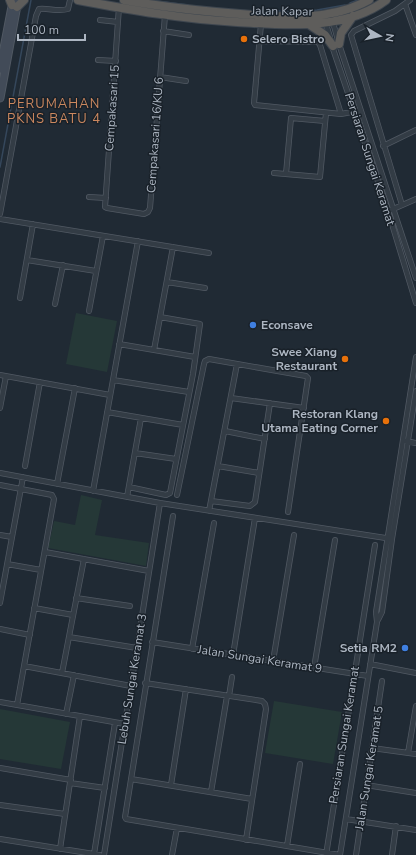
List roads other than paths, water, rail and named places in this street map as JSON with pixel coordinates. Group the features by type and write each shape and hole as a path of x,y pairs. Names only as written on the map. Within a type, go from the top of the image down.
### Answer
{"highway":[{"path":"14,2 24,0"},
{"name":"Jalan Kapar","path":"78,0 119,8 204,20 261,24 310,25 369,0"},
{"name":"Jalan Kapar","path":"124,0 195,11 328,18 353,16 365,12 386,0"},
{"path":"310,25 325,35 336,45 341,33 353,16"}],"main road":[{"path":"0,69 14,2"},
{"path":"0,98 14,2"}],"street":[{"path":"0,214 36,16 39,9 48,8 63,11 68,10 70,0"},
{"path":"402,205 351,36 354,31 396,12 410,0"},
{"path":"405,4 416,35"},
{"name":"Cempakasari 15","path":"107,208 105,207 119,8"},
{"name":"Cempakasari 16/KU 6","path":"107,208 144,214 149,211 164,15"},
{"name":"Persiaran Sungai Keramat","path":"328,18 355,112 416,302"},
{"name":"Persiaran Sungai Keramat","path":"328,18 336,45 361,110 416,278"},
{"path":"100,20 118,22"},
{"path":"261,24 254,103 255,106 341,114 361,110"},
{"path":"163,31 189,35"},
{"path":"260,41 318,42 341,114"},
{"path":"98,60 116,61"},
{"path":"160,77 186,81"},
{"path":"274,173 320,177 326,113"},
{"path":"286,174 291,118 325,121"},
{"path":"383,146 416,130"},
{"path":"89,197 106,198"},
{"path":"388,211 416,199"},
{"path":"0,219 209,253"},
{"path":"20,298 33,224"},
{"path":"89,311 103,236"},
{"path":"92,491 138,241"},
{"path":"154,350 173,247"},
{"path":"26,260 96,271"},
{"path":"55,304 63,265"},
{"path":"167,282 205,288"},
{"path":"129,487 169,494 190,392 194,357 200,328 199,324 160,317"},
{"path":"119,344 194,357"},
{"name":"Persiaran Sungai Keramat","path":"340,855 377,622 376,612 390,539 405,441 416,357"},
{"path":"177,495 204,364 205,360 209,359 306,376 308,381 288,512"},
{"path":"209,511 237,364"},
{"path":"0,375 110,395"},
{"path":"0,408 6,376"},
{"path":"113,380 190,392"},
{"path":"24,466 40,382"},
{"path":"57,484 75,388"},
{"name":"Persiaran Sungai Keramat","path":"405,441 416,391"},
{"path":"231,398 304,408"},
{"path":"211,501 250,506 253,505 270,403"},
{"path":"107,412 183,424"},
{"path":"128,497 141,418"},
{"path":"224,431 264,439"},
{"path":"405,441 416,443"},
{"path":"135,453 176,459"},
{"path":"218,466 259,473"},
{"path":"0,473 160,503 390,539"},
{"path":"0,603 23,478"},
{"path":"0,487 21,489 52,495 54,499 17,705"},
{"name":"Lebuh Sungai Keramat 3","path":"104,855 160,503"},
{"path":"173,516 152,642 126,819 326,854 340,855"},
{"path":"233,655 255,518"},
{"path":"192,649 214,523"},
{"path":"0,535 12,537"},
{"path":"273,661 294,535"},
{"path":"314,668 335,540"},
{"name":"Persiaran Sungai Keramat","path":"326,854 375,545"},
{"path":"45,552 149,571"},
{"path":"62,673 84,559"},
{"path":"7,564 41,570"},
{"path":"0,571 6,572"},
{"path":"76,598 130,606"},
{"path":"34,608 73,615"},
{"path":"0,630 30,635"},
{"path":"69,636 137,648"},
{"name":"Jalan Sungai Keramat 9","path":"152,642 368,676"},
{"path":"370,664 416,672"},
{"path":"24,666 131,686"},
{"path":"66,714 74,675"},
{"path":"211,792 232,677"},
{"name":"Jalan Sungai Keramat 5","path":"356,855 382,682"},
{"path":"146,683 262,701 265,704 266,709 246,840"},
{"path":"171,785 186,689"},
{"path":"0,702 125,724"},
{"path":"408,753 416,706"},
{"path":"60,849 80,716"},
{"path":"94,854 115,723"},
{"path":"372,748 416,754"},
{"path":"287,846 300,764"},
{"path":"0,768 105,788"},
{"path":"131,779 252,799"},
{"path":"366,785 416,793"},
{"path":"0,805 66,814"},
{"path":"346,819 416,830"},
{"path":"392,855 396,826"},
{"path":"172,855 177,828"},
{"path":"0,839 100,855"}],"waterway":[{"path":"0,167 31,0"},
{"path":"350,3 358,0"},
{"path":"156,1 188,5"},
{"path":"284,12 317,10 345,5"},
{"path":"255,11 280,11"}],"place":[{"name":"Selero Bistro","path":"244,39"},
{"name":"Econsave","path":"253,325"},
{"name":"Swee Xiang Restaurant","path":"345,359"},
{"name":"Restoran Klang Utama Eating Corner","path":"386,421"},
{"name":"Setia RM2","path":"405,648"}],"district":[{"name":"PERUMAHAN PKNS BATU 4","path":"54,112"}]}
